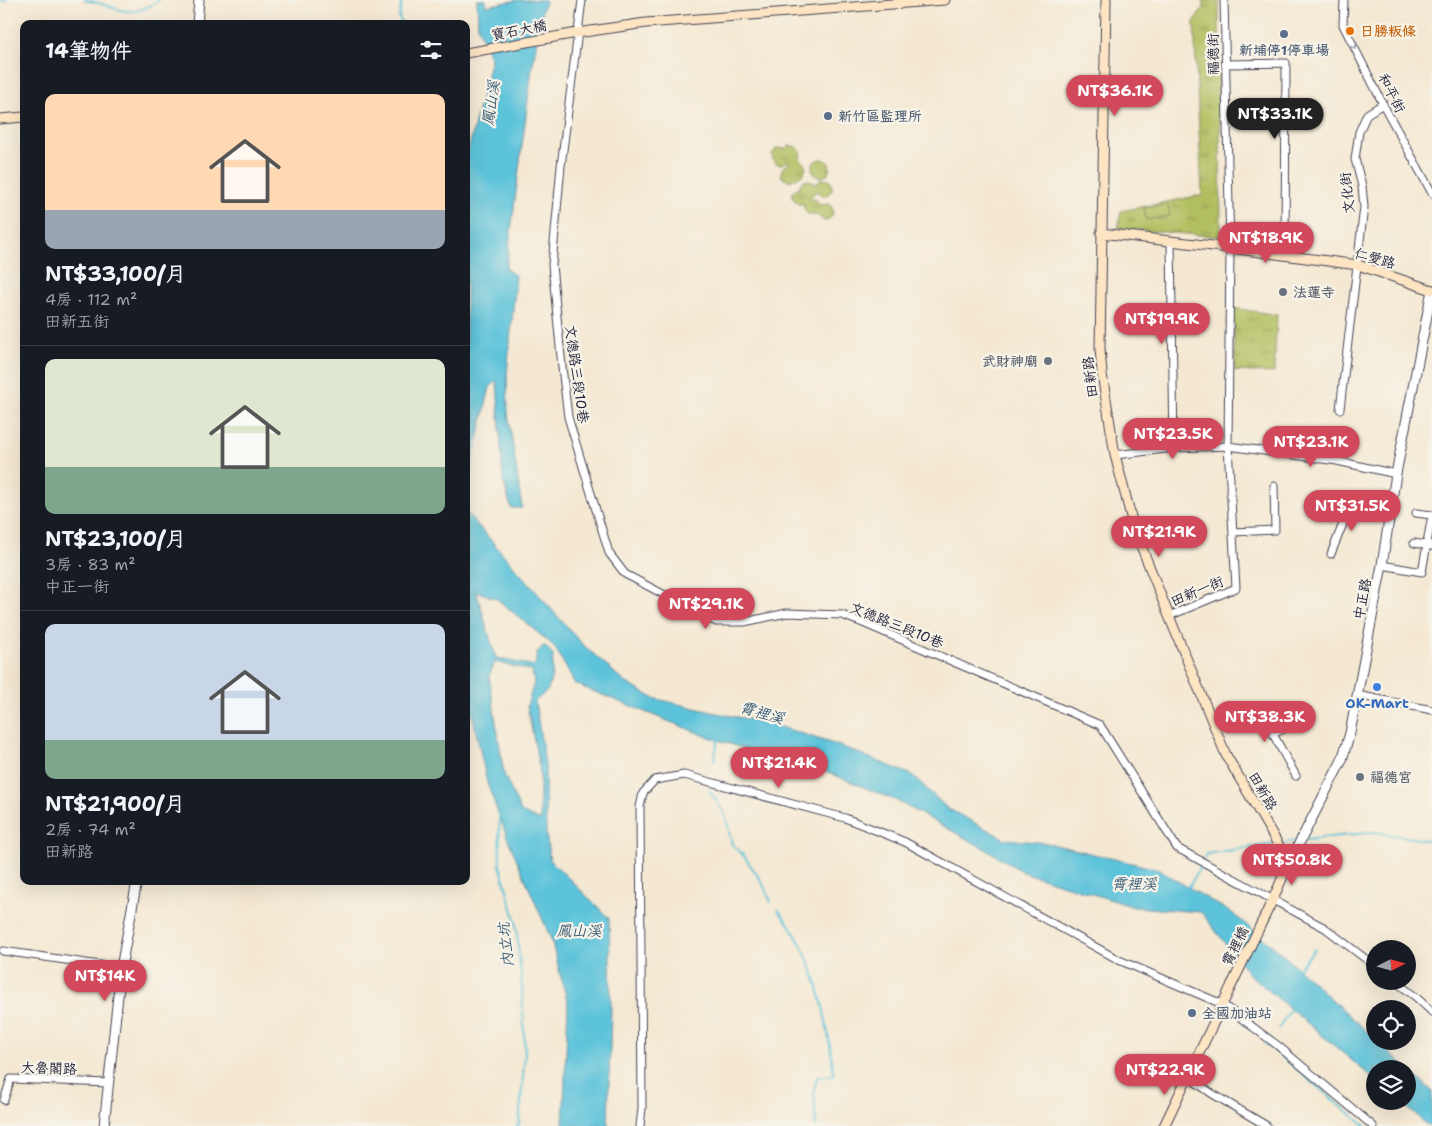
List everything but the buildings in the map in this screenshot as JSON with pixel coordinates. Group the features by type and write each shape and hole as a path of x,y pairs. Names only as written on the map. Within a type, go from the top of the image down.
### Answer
{"main road":[{"name":"寶石大橋","path":"470,52 646,23 945,0"},
{"name":"田新路","path":"1106,0 1101,233 1101,356 1102,374 1115,455 1134,528 1226,755 1289,863"},
{"path":"0,119 20,117"},
{"name":"仁愛路","path":"1101,233 1358,265 1432,290"},
{"name":"中正路","path":"1273,899 1289,863"},
{"name":"霄裡橋","path":"1164,1126 1273,899"}],"street":[{"path":"198,20 199,0"},
{"name":"文德路三段10巷","path":"582,0 561,166 552,265 568,418 609,553 625,574 716,622 744,622 787,613 842,615 1100,725 1177,848 1325,928 1366,959"},
{"name":"福德街","path":"1224,0 1230,248 1228,446 1236,588"},
{"name":"和平街","path":"1344,0 1344,25 1383,104 1432,193"},
{"path":"1225,64 1286,63 1285,255"},
{"name":"文化街","path":"1340,409 1364,207 1362,186 1355,159 1359,132 1367,114 1383,104"},
{"path":"1171,241 1174,448"},
{"name":"中正路","path":"1289,863 1342,760 1350,733 1382,565 1396,474 1432,290"},
{"path":"1115,455 1174,448 1228,446 1337,461 1396,474"},
{"path":"1233,532 1275,530 1274,486"},
{"path":"1331,554 1352,501"},
{"path":"1382,565 1422,572 1429,546 1432,515 1416,513"},
{"path":"1414,543 1429,546"},
{"name":"田新一街","path":"1169,616 1236,588"},
{"path":"1357,695 1432,710"},
{"path":"1292,725 1273,734 1296,776"},
{"path":"640,1126 642,1108 640,807 644,793 655,780 684,776 822,811 905,842 1119,960 1222,1004 1277,1045 1373,1126"},
{"path":"104,1126 121,968 136,885"},
{"path":"3,951 121,968"},
{"path":"1407,990 1432,1012"},
{"path":"1188,1077 1266,1126"},
{"name":"大魯閣路","path":"4,1100 11,1080 108,1083"}],"green space":[{"path":"1202,0 1219,0 1221,237 1118,228 1121,211 1202,195 1194,22 1203,8"},
{"path":"789,146 795,146 799,149 801,153 800,159 805,163 806,168 803,175 789,181 782,177 781,171 790,163 787,161 782,164 775,162 772,154 777,148 786,149"},
{"path":"821,159 827,162 830,168 827,174 821,177 815,174 812,168 815,162"},
{"path":"821,179 829,180 832,185 830,192 823,196 816,191 809,199 815,199 821,205 828,204 832,207 833,215 827,221 822,220 817,215 807,213 804,209 804,204 798,204 792,197 793,191 799,187 802,181 810,180 815,184"},
{"path":"1168,204 1170,216 1146,220 1144,208"},
{"path":"1233,308 1277,315 1274,373 1235,371"}],"water":[{"name":"鳳山溪","path":"477,0 486,0 486,6 518,0 546,0 542,10 532,69 506,269 516,276 507,375 508,413 522,508 511,508 503,480 497,381 490,387 470,474 470,143 491,59 478,28"},
{"name":"霄裡溪","path":"470,517 582,644 625,682 653,698 769,723 843,747 912,775 947,808 1005,839 1047,843 1157,869 1232,913 1280,952 1366,1031 1366,1050 1387,1050 1397,1060 1366,1060 1366,1072 1249,974 1201,912 1134,907 1023,872 989,851 897,801 813,766 757,753 703,735 575,684 554,646 497,599 476,591 496,658 535,666 537,653 544,645 553,654 552,675 548,690 535,701 545,764 546,833 550,860 609,918 611,1006 608,1126 563,1126 568,1004 551,939 507,837 487,783 470,704","holes":["495,662 532,671 534,683 527,706 540,771 540,821 521,812 504,774 489,676"]},
{"path":"1416,1076 1432,1091 1432,1126 1428,1126 1410,1110 1416,1110"}],"waterway":[{"path":"0,1 6,0"},
{"path":"85,0 130,11 148,7 159,0"},
{"path":"400,20 399,17 402,0"},
{"path":"714,761 718,739"},
{"path":"709,790 725,814 732,844 744,856 762,882 771,902"},
{"name":"內立坑","path":"499,814 500,865 516,923 522,988 525,1053 519,1124 517,1126"},
{"path":"1306,840 1374,832 1432,841"},
{"path":"1281,843 1296,841"},
{"path":"1203,860 1206,854 1274,844"},
{"path":"1188,889 1201,865"},
{"path":"778,910 791,928 811,967 828,1031 834,1075 817,1077 814,1090 816,1126"},
{"path":"1297,970 1315,949"},
{"path":"1279,1028 1291,1008"},
{"path":"1265,1043 1365,1126"}],"place":[{"name":"日勝粄條","path":"1350,31"},
{"name":"新埔停1停車場","path":"1284,34"},
{"name":"新竹區監理所","path":"828,116"},
{"name":"法蓮寺","path":"1283,292"},
{"name":"武財神廟","path":"1048,361"},
{"name":"OK-Mart","path":"1377,687"},
{"name":"福德宮","path":"1360,777"},
{"name":"全國加油站","path":"1192,1013"}]}
